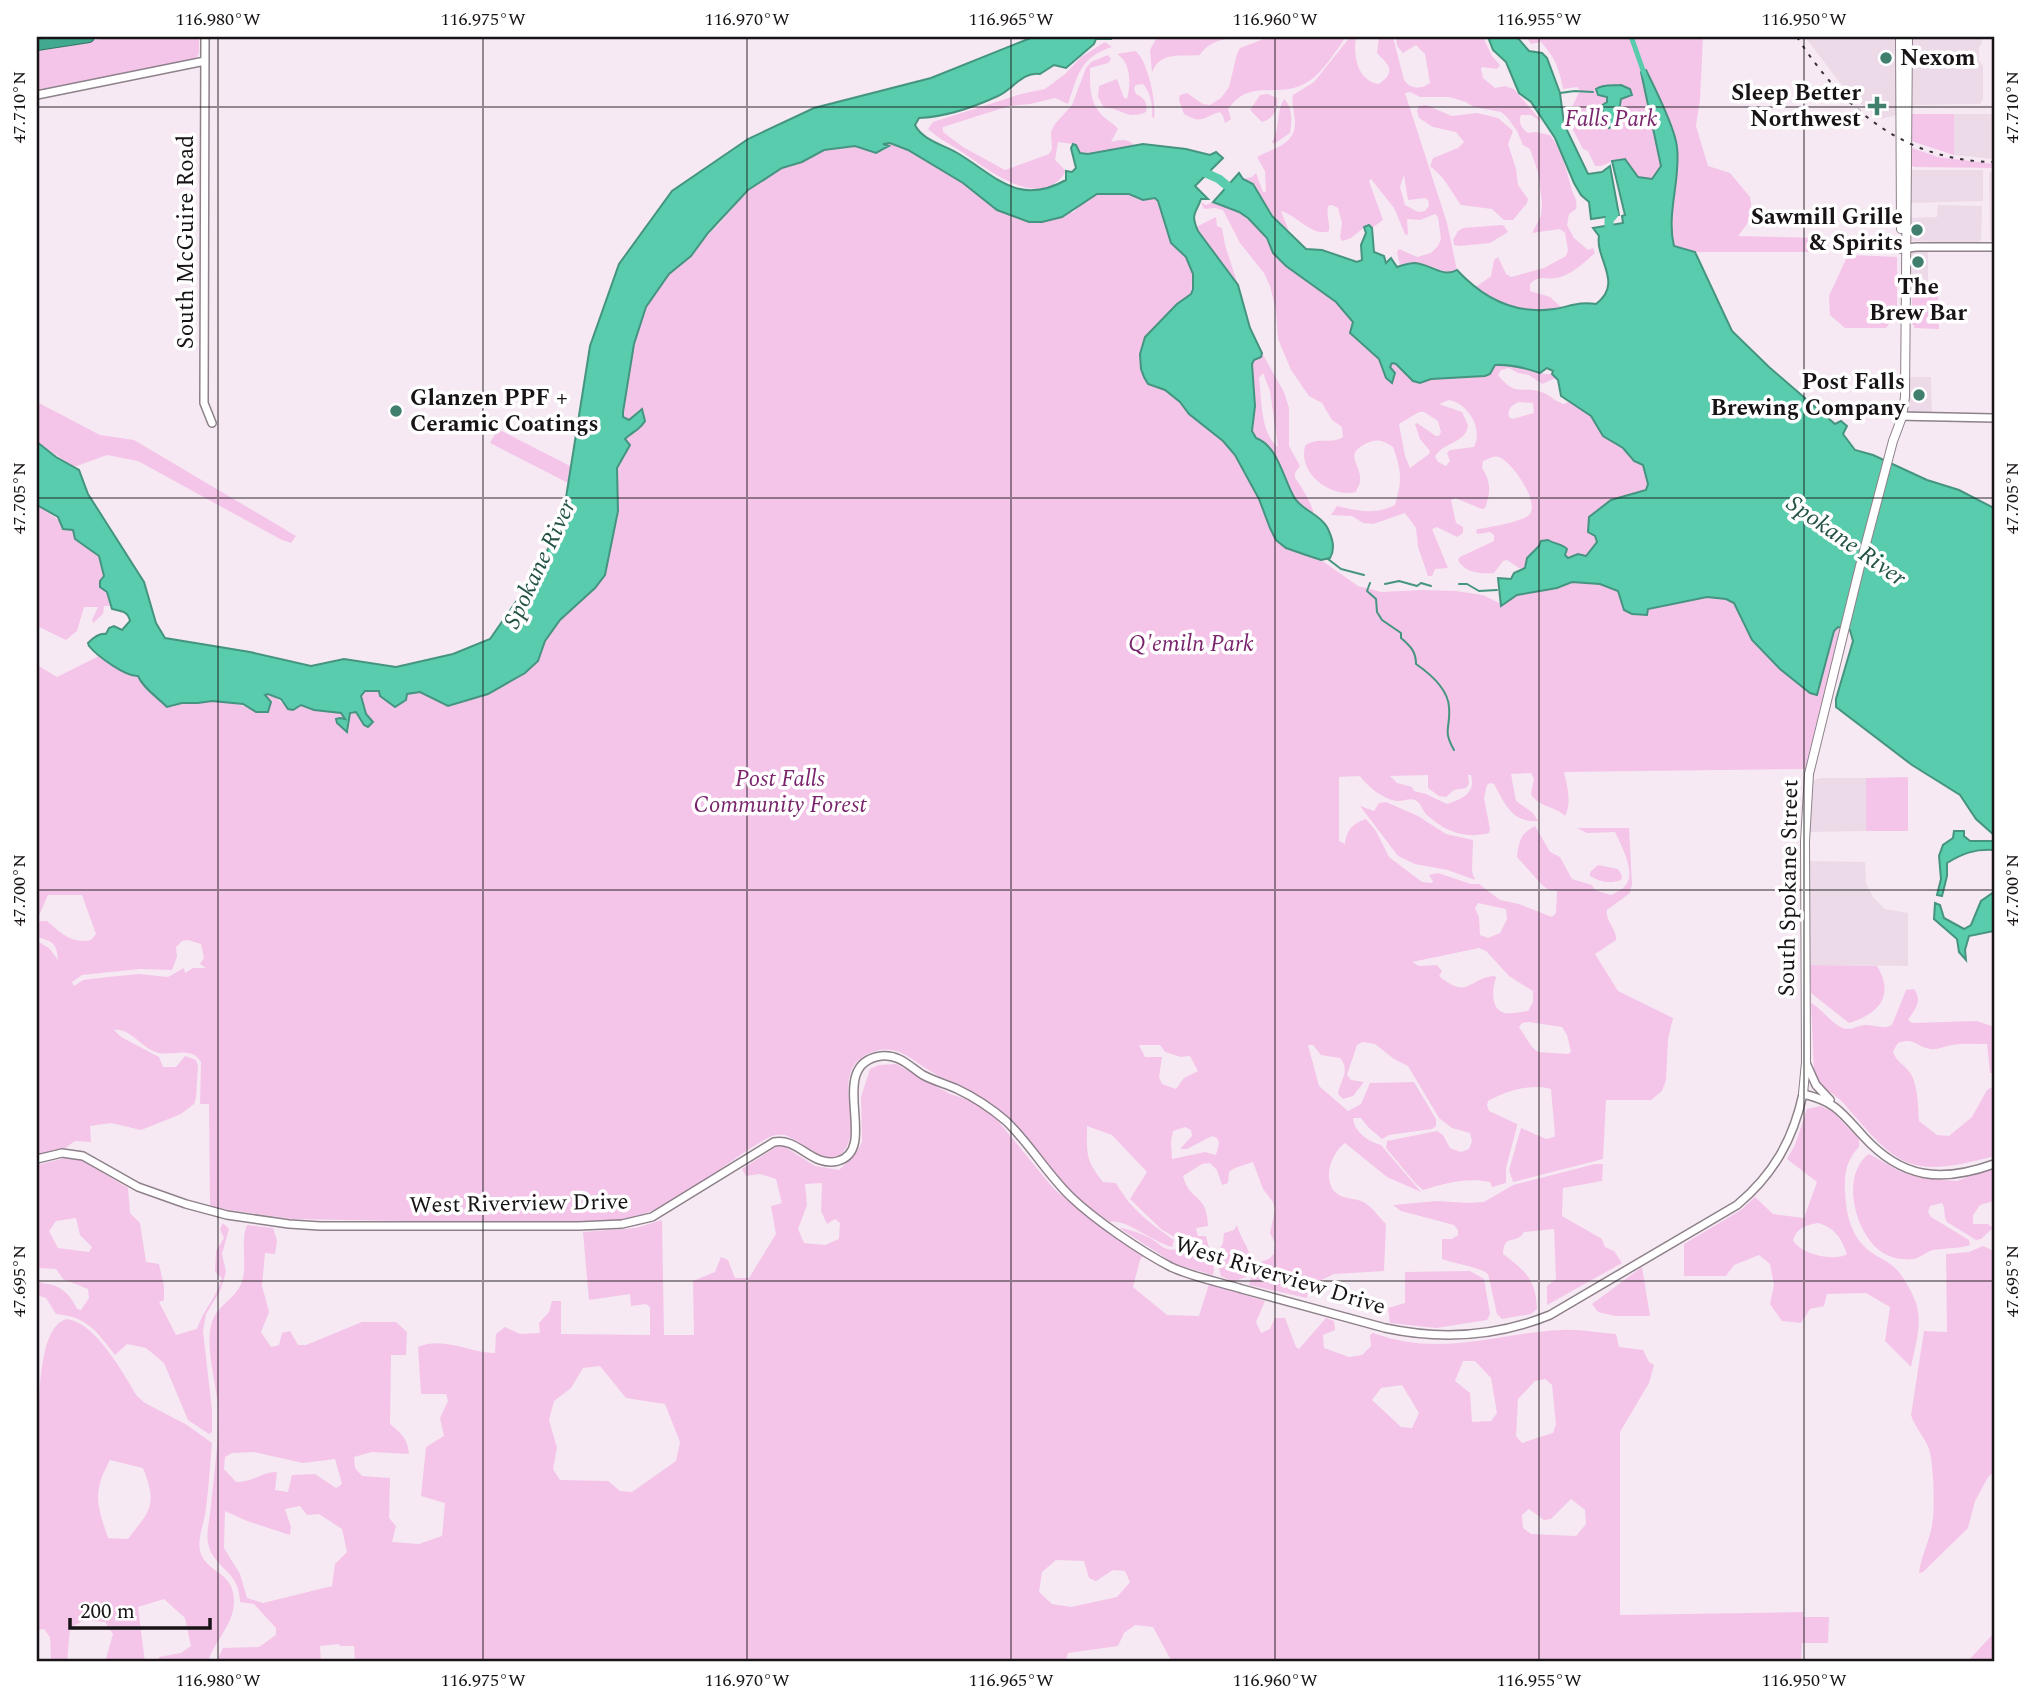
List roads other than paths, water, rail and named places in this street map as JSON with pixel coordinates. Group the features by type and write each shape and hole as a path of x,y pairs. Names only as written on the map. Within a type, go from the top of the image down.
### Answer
{"highway":[{"path":"37,45 89,37"}],"main road":[{"path":"1900,37 1903,246"},
{"path":"1903,246 1908,37"},
{"name":"South Spokane Street","path":"1803,1094 1806,1062 1806,806 1814,749 1894,441 1906,384 1903,246"}],"street":[{"name":"South McGuire Road","path":"205,41 204,403 212,422"},
{"path":"37,95 205,61"},
{"path":"1903,246 1994,247"},
{"path":"1900,416 1994,418"},
{"name":"West Riverview Drive","path":"37,1159 62,1153 83,1156 138,1186 186,1204 227,1215 305,1226 622,1224 666,1211 774,1142 787,1142 819,1160 830,1162 842,1159 850,1152 855,1134 855,1076 860,1068 875,1058 894,1056 905,1060 933,1080 969,1095 996,1113 1019,1134 1070,1197 1097,1218 1171,1266 1385,1328 1446,1336 1497,1331 1550,1315 1737,1205 1761,1183 1780,1158 1795,1128 1803,1094"},
{"path":"1806,1062 1816,1085 1878,1152 1902,1167 1940,1176 1958,1175 1994,1164"},
{"path":"1803,1094 1829,1101 1840,1110"}],"water":[{"name":"Spokane River","path":"1033,37 1113,37 1096,39 1094,44 1066,68 1054,65 1040,74 1028,75 989,100 949,114 919,118 915,125 929,139 959,154 998,180 1022,190 1050,187 1066,180 1066,171 1072,172 1076,168 1071,148 1073,144 1080,153 1088,154 1143,144 1210,155 1216,152 1223,158 1195,186 1208,199 1201,199 1194,221 1198,231 1238,285 1250,328 1262,353 1252,364 1255,406 1252,431 1275,455 1297,502 1320,518 1327,527 1333,546 1330,558 1321,560 1306,555 1286,548 1276,540 1259,499 1235,455 1223,441 1189,414 1180,402 1165,390 1148,384 1144,377 1140,354 1145,337 1177,304 1191,294 1193,289 1193,274 1186,257 1171,243 1155,198 1143,200 1129,194 1097,194 1062,217 1029,222 997,210 963,183 908,150 890,143 883,144 889,146 876,153 855,146 824,150 802,162 782,168 748,190 708,233 691,256 669,274 646,307 634,344 623,412 623,417 629,420 642,409 645,421 625,439 630,445 617,468 618,511 605,575 595,588 560,620 545,641 538,661 525,673 488,694 448,706 420,692 407,694 406,700 395,707 380,696 379,691 365,691 361,696 366,714 373,722 368,727 356,712 350,713 347,732 337,723 336,719 345,719 341,713 314,710 301,705 293,710 288,709 281,699 268,694 265,695 271,702 268,712 256,712 243,704 212,701 167,707 138,676 112,665 89,646 90,641 106,634 109,628 114,626 122,630 130,621 126,613 112,609 107,592 100,587 104,576 99,556 75,539 73,530 63,529 58,517 37,505 37,442 79,470 88,494 144,582 156,623 165,638 250,652 311,666 344,659 396,667 453,654 490,639 527,586 547,551 565,504 590,346 619,264 672,191 748,139 814,108 931,78"},
{"path":"1488,37 1517,37 1529,51 1542,53 1547,58 1560,93 1564,124 1588,174 1602,172 1610,166 1619,215 1591,219 1589,202 1574,183 1555,138 1531,102 1519,93 1506,62 1493,50"},
{"name":"Spokane River","path":"1646,70 1669,119 1677,147 1672,222 1674,246 1695,252 1732,331 1835,424 1841,421 1847,426 1843,434 1855,450 1873,455 1927,480 1959,490 1994,508 1994,835 1976,819 1960,795 1912,765 1836,707 1853,641 1850,630 1838,627 1834,631 1817,695 1810,693 1780,669 1752,640 1734,603 1726,599 1707,597 1648,609 1647,615 1632,614 1624,610 1618,591 1600,584 1572,582 1557,588 1517,595 1501,606 1498,578 1511,579 1514,573 1525,568 1527,558 1541,541 1548,540 1565,547 1565,555 1568,558 1578,554 1586,556 1597,542 1595,536 1588,532 1589,517 1611,500 1646,490 1648,484 1643,465 1603,436 1591,416 1561,396 1558,380 1552,374 1553,371 1547,368 1540,373 1507,365 1495,365 1490,374 1485,376 1431,379 1420,383 1413,381 1392,363 1390,367 1395,373 1392,383 1386,378 1379,359 1350,333 1353,322 1336,302 1286,266 1273,253 1267,238 1248,218 1213,202 1239,173 1243,179 1253,184 1272,216 1306,249 1322,250 1357,262 1362,260 1361,245 1366,233 1364,227 1369,225 1372,228 1374,252 1384,256 1386,263 1391,258 1397,267 1415,263 1442,272 1457,270 1478,289 1513,307 1539,310 1596,304 1608,288 1608,279 1599,236 1593,228 1623,223 1622,216 1625,215 1612,161 1625,159 1638,177 1652,179 1661,166 1641,72"},
{"path":"1621,85 1630,89 1632,95 1621,99 1619,111 1622,120 1609,128 1601,106 1607,102 1607,97 1598,95 1596,89"},
{"path":"1954,831 1964,831 1964,836 1970,841 1994,841 1994,850 1969,852 1947,863 1942,896 1937,895 1941,879 1939,856 1943,845 1953,838"},
{"path":"1994,892 1994,931 1969,936 1965,950 1966,960 1959,952 1957,939 1934,919 1935,903 1940,905 1944,918 1964,929 1971,925 1981,901"}],"waterway":[{"path":"1632,39 1645,76"},
{"path":"1560,93 1593,92"},
{"path":"1199,170 1219,179 1237,194"},
{"path":"1610,205 1614,214 1609,220 1609,226 1615,236"},
{"path":"1328,559 1341,569 1364,575"},
{"path":"1385,584 1399,581 1417,586 1421,583 1431,586"},
{"path":"1370,583 1367,591 1376,599 1377,612 1382,620 1401,633 1401,638 1414,652 1416,664 1442,688 1448,700 1448,733 1454,750"},
{"path":"1459,584 1467,584 1479,591 1497,590"}],"railway":[{"path":"1797,37 1835,87 1879,126 1932,152 1962,159 1994,162"}],"place":[{"name":"Nexom","path":"1886,58"},
{"name":"Sleep Better Northwest","path":"1877,106"},
{"name":"Sawmill Grille & Spirits","path":"1917,230"},
{"name":"The Brew Bar","path":"1918,262"},
{"name":"Post Falls Brewing Company","path":"1919,395"},
{"name":"Glanzen PPF + Ceramic Coatings","path":"396,411"}],"park label":[{"name":"Falls Park","path":"1611,119"},
{"name":"Q'emiln Park","path":"1191,644"},
{"name":"Post Falls Community Forest","path":"780,792"}]}
